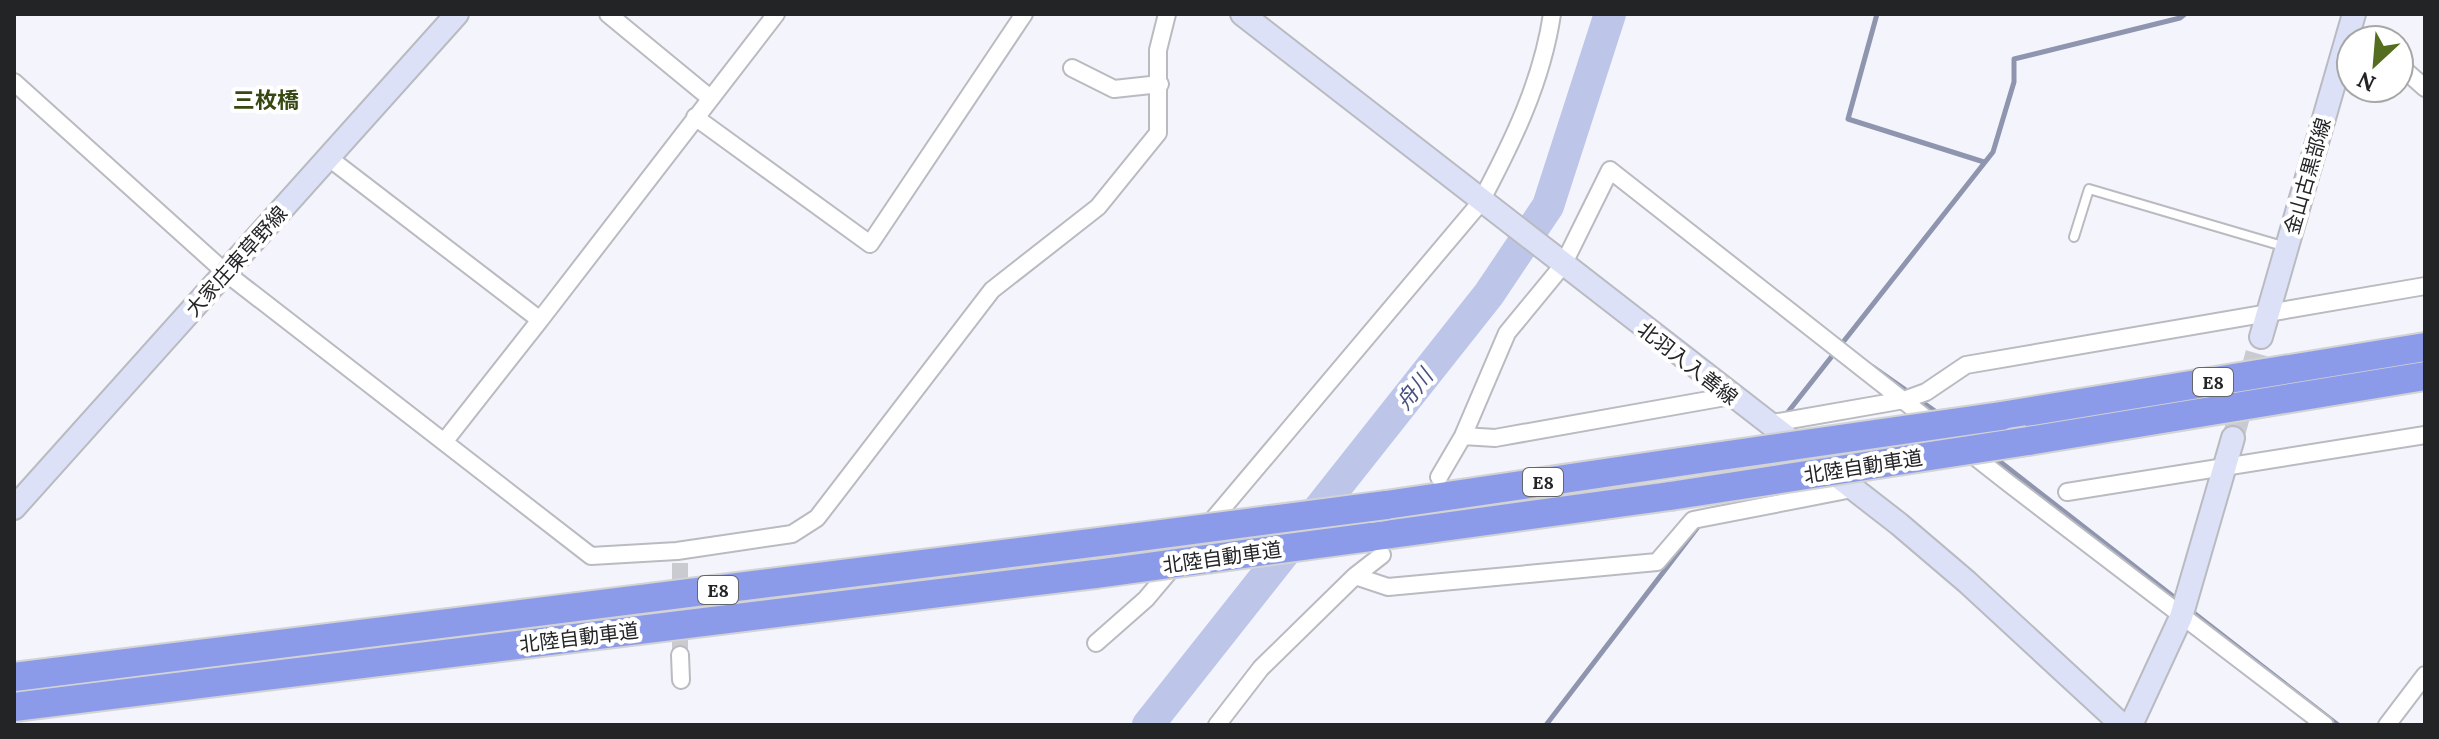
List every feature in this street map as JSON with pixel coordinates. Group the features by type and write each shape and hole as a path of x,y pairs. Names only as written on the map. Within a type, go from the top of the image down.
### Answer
{"highway":[{"name":"北陸自動車道","path":"14,677 1386,505 2001,416 2425,347"},
{"name":"北陸自動車道","path":"14,707 1095,574 1376,546 2425,376"}],"main road":[{"name":"大家庄東草野線","path":"14,508 457,14"},
{"name":"北羽入入善線","path":"1242,14 1480,203 1852,489 1967,582 2122,725"},
{"name":"金山古黒部線","path":"2261,337 2335,88"},
{"path":"2131,725 2181,617 2233,438"}],"street":[{"path":"608,14 710,98"},
{"path":"444,442 776,14"},
{"path":"695,117 870,244 1024,14"},
{"path":"14,82 226,273 591,556 678,557 792,534 817,518 992,290 1098,207 1158,133 1158,50 1167,14"},
{"path":"1096,643 1146,599 1480,203 1517,133 1548,43 1552,14"},
{"path":"1072,68 1114,89 1160,84"},
{"path":"329,158 540,320"},
{"path":"1439,477 1463,436 1507,333 1559,262 1610,170 2181,617 2325,725"},
{"path":"1767,424 1904,400 1926,392 1966,365 2425,286"},
{"path":"1463,436 1495,438 1731,396"},
{"path":"2067,492 2225,470 2425,435"},
{"path":"1355,576 1388,587 1657,562 1693,520 1852,489"},
{"path":"1217,725 1261,668 1327,600 1355,576 1376,546"},
{"path":"680,655 681,680"},
{"path":"2387,725 2425,675"}],"lane":[{"path":"2074,237 2089,189 2287,247"}],"waterway":[{"name":"舟川","path":"1148,725 1489,294 1548,206 1610,14"},
{"path":"1877,14 1848,119 1984,162"},
{"path":"1784,417 1993,152 2014,82 2014,59 2180,18 2185,14"},
{"path":"1873,367 1910,393"},
{"path":"1918,399 1939,414"},
{"path":"1994,457 2179,601"},
{"path":"1546,725 1701,523"},
{"path":"2190,610 2338,725"}],"tunnel":[{"path":"2233,438 2261,337"},
{"path":"680,563 680,655"}],"district":[{"name":"三枚橋","path":"266,100"}]}
